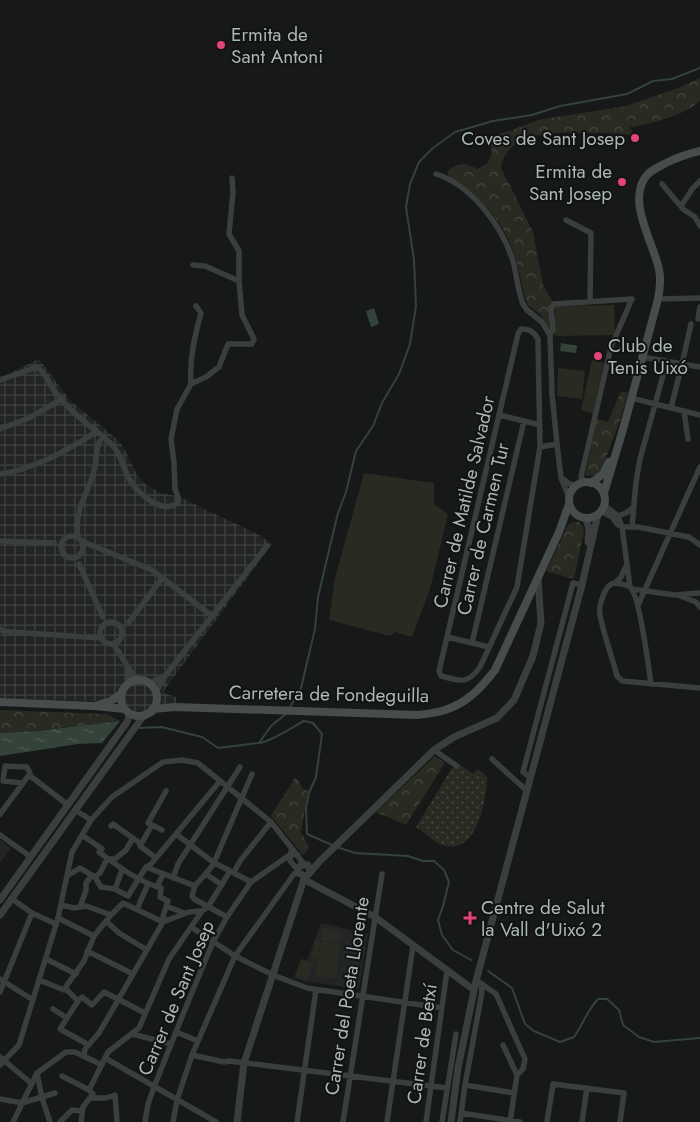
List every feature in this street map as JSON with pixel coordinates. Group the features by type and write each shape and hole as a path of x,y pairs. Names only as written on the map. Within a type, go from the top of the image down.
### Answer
{"main road":[{"path":"624,426 603,474 588,483 576,486 572,490 569,500 573,512 582,517 601,510 604,493 624,426 658,299 660,286 659,270 640,211 638,195 642,182 649,173 673,160 700,151"},
{"path":"588,483 599,487 604,493"},
{"name":"Carretera de Fondeguilla","path":"153,709 175,707 417,715 445,710 467,700 495,670 559,532 569,500"},
{"name":"Carretera de Fondeguilla","path":"559,532 568,520 582,517"},
{"path":"0,702 94,706 127,711 141,718 153,709 156,694 150,683 144,680 137,680 128,683 121,694 111,701 94,706"},
{"path":"121,694 121,702 127,711"},
{"name":"Carretera de Fondeguilla","path":"156,694 175,707"}],"street":[{"path":"436,174 450,181 469,195 493,220 512,258 522,304 542,322 550,336 556,444 561,478 569,500"},
{"path":"191,384 206,377 219,367 228,344 252,344 254,339 242,314 239,251 229,234 233,192 232,178"},
{"path":"681,206 700,181"},
{"path":"662,184 681,206 695,217 700,226"},
{"path":"566,220 591,233 590,301"},
{"path":"193,265 205,266 239,281"},
{"path":"658,299 700,298"},
{"path":"550,336 553,330 552,305 590,301 632,300 611,347 581,477 588,483"},
{"path":"0,474 45,460 97,437 107,439 116,450 130,480 145,497 163,506 170,507 178,502 170,439 177,409 191,384 190,375 194,345 201,313 196,306"},
{"path":"698,319 700,307"},
{"path":"670,408 691,324"},
{"name":"Carrer de Matilde Salvador","path":"489,647 480,667 472,677 465,681 441,676 439,671 518,334 521,329 527,329 534,333 538,339 540,425"},
{"path":"642,358 700,368"},
{"path":"632,527 640,459 667,361"},
{"path":"0,380 37,367 42,370 62,399 97,437 94,473 79,508 76,526 78,541 75,557 103,617 104,626 101,635"},
{"path":"631,398 700,415"},
{"path":"0,429 29,418 62,399"},
{"path":"684,411 688,439"},
{"path":"447,637 489,647 517,587 540,446 540,425 499,415"},
{"name":"Carrer de Carmen Tur","path":"472,643 524,421"},
{"path":"540,446 556,444"},
{"path":"638,605 700,467"},
{"path":"561,478 568,484 576,486"},
{"path":"601,510 618,516 634,507"},
{"path":"601,510 622,527 638,527 689,537 700,544"},
{"path":"585,566 601,510"},
{"path":"618,516 622,527 631,588 638,605 651,684"},
{"path":"451,1122 458,1068 474,990 478,982 530,777 582,585 589,528 582,517"},
{"path":"0,541 54,543 78,541 94,546 147,568 163,577 212,616"},
{"path":"61,548 63,541"},
{"path":"54,543 61,548 64,554 75,557"},
{"path":"156,694 165,676 267,546"},
{"path":"615,583 621,577 627,564"},
{"path":"137,680 128,669 116,643 121,629 129,622 163,577"},
{"path":"307,876 325,856 434,750 454,738 498,718 514,700 533,656 541,624 538,578"},
{"path":"700,607 696,602 675,595 611,583 606,586 599,613 617,676 622,681 700,688"},
{"path":"675,595 700,592"},
{"path":"103,617 121,629"},
{"path":"104,626 110,623"},
{"path":"0,629 10,632 91,637 101,635"},
{"path":"101,635 108,644 116,643"},
{"path":"128,669 128,683"},
{"path":"150,683 165,676"},
{"path":"94,936 32,913 12,899 2,897 127,722 127,711"},
{"path":"0,915 141,718"},
{"path":"434,750 457,766"},
{"path":"492,759 527,791"},
{"path":"32,1084 2,1061 20,1045 57,921 72,852 91,820 112,797 163,762 182,760 198,763 271,822 291,850 298,855 304,864 309,866 244,1063 237,1122"},
{"path":"0,814 29,775 30,773 27,767 5,766 3,781 23,783"},
{"path":"173,878 178,864 240,767"},
{"path":"227,917 194,900 192,896 195,886 206,874 213,862 252,774"},
{"path":"29,775 91,820"},
{"path":"67,876 80,868 94,876 101,887 115,889 128,896 146,867 156,858 220,781"},
{"path":"141,844 166,790"},
{"path":"89,1090 108,1052 139,1028 169,959 202,911 208,907 222,885 271,822"},
{"path":"111,826 113,824 133,838 156,858"},
{"path":"150,824 162,830"},
{"path":"0,834 38,862"},
{"path":"82,834 102,848 99,852 107,859 137,879 161,888 160,897 167,903 186,912"},
{"path":"176,834 213,862 251,882"},
{"path":"107,859 115,860 126,850 133,838"},
{"path":"291,850 290,861 300,875 307,876 375,917 474,990"},
{"name":"Carrer de Sant Josep","path":"145,1122 148,1104 154,1087 213,942 227,917 251,882 291,850"},
{"path":"80,907 86,890 86,883 100,873 107,859"},
{"path":"173,1122 177,1100 192,1055 234,956 298,871 300,865 304,864"},
{"path":"146,867 195,886"},
{"path":"115,889 122,870"},
{"path":"157,887 163,874"},
{"path":"206,874 222,885"},
{"name":"Carrer del Poeta Llorente","path":"343,1122 382,874"},
{"path":"136,909 148,884"},
{"path":"186,912 194,900"},
{"path":"65,989 84,961 94,936 123,903 164,921"},
{"path":"164,921 163,916 167,903"},
{"path":"61,905 74,908 86,906 112,915"},
{"path":"84,1056 85,1049 99,1033 164,921 186,912 202,911"},
{"path":"0,992 2,980 32,913"},
{"path":"106,921 119,933 146,950"},
{"path":"191,927 234,956 273,975 307,988 442,1008"},
{"path":"386,1122 413,946"},
{"path":"87,951 132,974"},
{"path":"46,958 76,974"},
{"name":"Carrer de Betxí","path":"426,1122 447,971"},
{"path":"2,980 33,1000"},
{"path":"39,980 65,989 78,1001"},
{"path":"478,982 496,994 525,1059 523,1069 517,1075 510,1121"},
{"path":"460,1122 482,992 478,982"},
{"path":"297,1122 316,990"},
{"path":"89,1045 60,1029 82,997 92,1005 104,992 145,1013"},
{"path":"53,1009 67,1017"},
{"path":"176,1032 198,1041"},
{"path":"442,1122 456,1034"},
{"path":"130,1036 171,1044"},
{"path":"503,1045 517,1075"},
{"path":"13,1122 37,1073 66,1052 75,1052 102,1065"},
{"path":"192,1055 224,1062 447,1088"},
{"path":"105,1058 216,1122"},
{"path":"37,1073 42,1098 50,1122"},
{"path":"62,1076 93,1094 83,1107 81,1122"},
{"path":"547,1122 553,1084 624,1093 620,1122"},
{"path":"465,1085 514,1092"},
{"path":"582,1122 587,1088"},
{"path":"0,1099 22,1102 55,1093"},
{"path":"90,1098 106,1098 116,1095 117,1122"},
{"path":"60,1122 72,1110 82,1111"},
{"path":"461,1113 520,1122"}],"shaded area":[{"path":"39,359 69,399 120,442 137,475 145,484 161,493 180,497 261,536 272,544 165,689 164,692 166,694 176,697 176,709 159,712 146,720 138,721 129,718 121,710 118,702 0,698 0,382 14,371"},
{"path":"0,840 11,848 0,863"},
{"path":"321,923 368,934 359,989 302,981 294,978 301,959 307,961"}],"green space":[{"path":"700,78 700,101 676,115 630,127 633,133 630,135 612,133 553,133 525,140 514,146 505,155 501,168 533,232 543,285 553,302 551,331 540,314 528,305 510,243 499,223 476,196 448,176 448,171 458,165 466,165 477,169 487,164 491,156 489,137 538,120 626,106 681,87"},
{"path":"614,305 615,335 555,336 555,306"},
{"path":"592,360 604,363 593,413 581,410"},
{"path":"558,368 585,371 582,399 557,396"},
{"path":"621,391 628,393 621,418 602,468 596,475 585,476 597,419 608,422"},
{"path":"364,473 434,483 434,504 448,514 430,589 412,637 395,632 390,636 329,620 335,578"},
{"path":"573,522 579,522 583,526 584,531 574,579 546,571 568,525"},
{"path":"0,710 107,714 120,721 0,733"},
{"path":"435,756 445,763 406,825 376,812"},
{"path":"459,764 473,774 478,769 487,777 487,787 482,810 473,833 457,846 446,846 434,841 416,827 452,768"},
{"path":"295,778 299,781 302,788 308,791 301,832 309,847 303,855 271,816"},
{"path":"323,928 341,930 339,942 321,940"},
{"path":"315,940 320,941 317,959 311,958"},
{"path":"321,942 340,944 336,978 316,976"},
{"path":"301,959 312,962 307,981 295,976"}],"water":[{"path":"374,308 379,324 371,327 366,311"},
{"path":"561,343 577,346 576,353 560,351"},
{"path":"120,721 102,743 78,744 0,756 0,733 37,731"}],"waterway":[{"path":"289,709 301,688 315,629 318,597 338,513 346,492 356,451 373,426 382,403 399,374 410,344 416,306 414,260 406,207 410,184 419,162 433,148 455,132 493,121 532,115 560,106 627,94 653,81 672,79 700,68"},
{"path":"137,728 162,727 202,737 218,748 259,743 271,726 287,713"},
{"path":"260,743 277,737 304,721 313,723 322,734 316,777 309,793 306,808 307,834 332,845"},
{"path":"337,847 355,853 408,856 423,861 434,861 444,870 449,882 438,920 442,935 453,950 471,960"},
{"path":"488,971 512,988 525,1024 534,1031 560,1042 574,1037 598,999 607,999 619,1010 623,1025 639,1037 654,1042 700,1038"}],"place":[{"name":"Ermita de Sant Antoni","path":"221,45"},
{"name":"Coves de Sant Josep","path":"635,138"},
{"name":"Ermita de Sant Josep","path":"622,182"},
{"name":"Club de Tenis Uixó","path":"598,356"},
{"name":"Centre de Salut la Vall d'Uixó 2","path":"470,918"}]}
